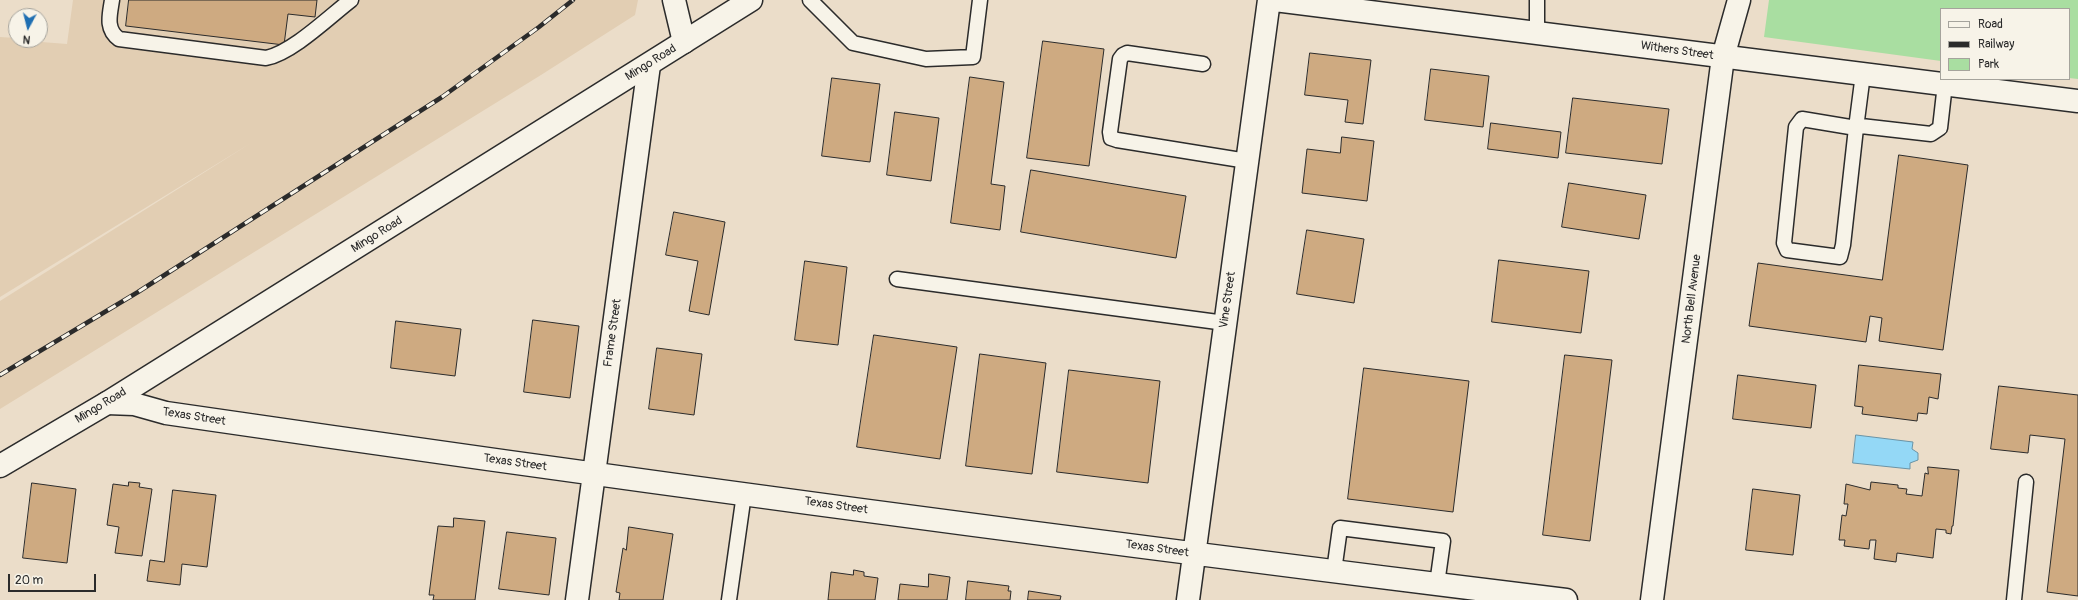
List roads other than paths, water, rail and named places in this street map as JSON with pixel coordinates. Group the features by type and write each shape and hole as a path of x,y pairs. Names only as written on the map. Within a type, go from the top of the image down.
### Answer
{"street":[{"path":"674,0 684,42"},
{"name":"Mingo Road","path":"0,466 107,403 751,0"},
{"name":"Vine Street","path":"1188,600 1269,0"},
{"name":"Withers Street","path":"1275,0 2078,100"},
{"name":"North Bell Avenue","path":"1652,600 1723,57 1739,0"},
{"name":"Frame Street","path":"577,600 649,65"},
{"name":"Texas Street","path":"107,403 134,404 166,413 369,443 744,494 1194,554 1566,600"}],"lane":[{"path":"112,0 109,24 113,34 119,38 266,58 276,56 291,47 351,0"},
{"path":"810,0 853,43 926,59 973,57 980,0"},
{"path":"1537,0 1537,32"},
{"path":"1203,64 1127,53 1123,55 1111,124 1111,138 1247,161"},
{"path":"1863,74 1856,128 1843,245 1840,257 1787,250 1784,242 1796,127 1802,119 1856,128 1861,126 1931,134 1940,128 1945,84"},
{"path":"897,279 1225,323"},
{"path":"2014,600 2026,482"},
{"path":"729,600 744,494"},
{"path":"1334,572 1340,528 1443,542 1437,584"}],"water":[{"path":"1856,435 1913,442 1912,449 1918,453 1918,460 1910,463 1910,469 1853,463"}],"railway":[{"path":"0,375 138,292 442,97 539,27 573,0"}]}
